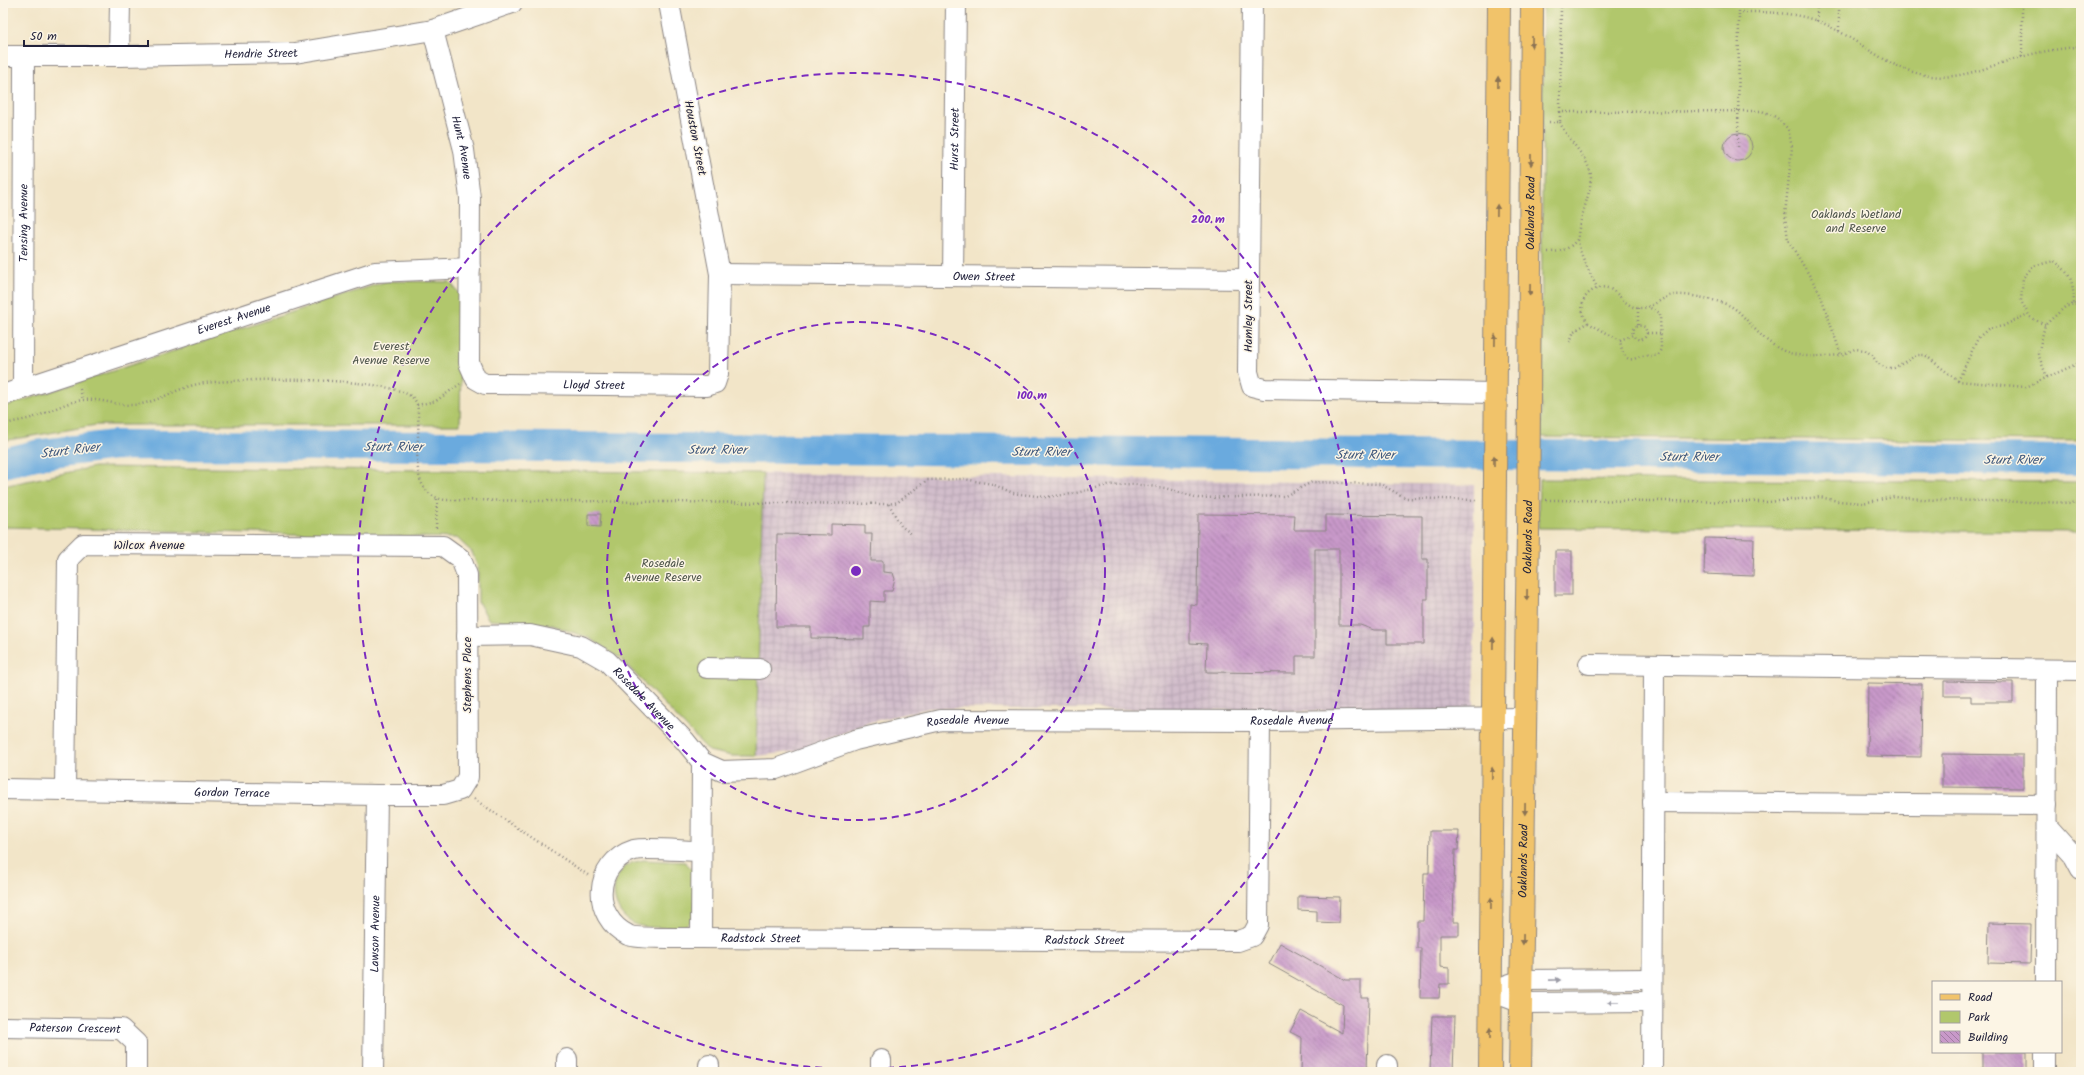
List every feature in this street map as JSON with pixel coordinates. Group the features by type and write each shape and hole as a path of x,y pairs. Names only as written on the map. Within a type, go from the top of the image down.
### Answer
{"main road":[{"path":"1490,1072 1493,718 1487,500 1495,383 1499,3"},
{"name":"Oaklands Road","path":"1520,1072 1523,980 1526,718 1535,500 1529,416 1532,3"},
{"path":"1495,383 1503,362 1510,357 1517,358 1529,366"}],"street":[{"path":"120,3 120,56"},
{"name":"Hendrie Street","path":"3,56 120,56 295,53 434,30 512,3"},
{"name":"Houston Street","path":"669,3 720,274"},
{"name":"Hurst Street","path":"953,276 956,3"},
{"name":"Hamley Street","path":"1252,3 1248,279 1248,372 1252,386 1264,389 1495,383"},
{"name":"Hunt Avenue","path":"434,30 464,150 470,198 470,268"},
{"name":"Tensing Avenue","path":"23,389 24,56"},
{"path":"470,268 469,363 473,375"},
{"name":"Everest Avenue","path":"3,395 375,272 470,268"},
{"name":"Owen Street","path":"720,274 1248,279"},
{"name":"Lloyd Street","path":"473,375 476,379 485,384 707,386 715,383 718,374 720,274"},
{"name":"Wilcox Avenue","path":"65,789 68,559 83,544 443,546 462,559"},
{"name":"Stephens Place","path":"460,790 468,777 467,575 462,559"},
{"name":"Rosedale Avenue","path":"467,636 530,634 581,646 607,661 685,741 702,762 722,771 776,769 855,740 941,720 1260,721 1526,718"},
{"path":"1589,664 2081,670"},
{"path":"1652,1072 1654,665"},
{"path":"707,668 760,669"},
{"path":"2046,981 2048,670"},
{"name":"Radstock Street","path":"701,851 635,850 622,855 607,870 601,893 605,911 613,926 629,936 701,938 1238,941 1252,936 1258,925 1260,721"},
{"path":"701,938 702,762"},
{"name":"Gordon Terrace","path":"3,789 377,795 443,795 460,790"},
{"name":"Lawson Avenue","path":"373,1072 377,795"},
{"path":"1653,802 2047,805"},
{"path":"2047,826 2074,856 2081,869"},
{"path":"1490,991 1523,980 1652,979"},
{"path":"1490,991 1522,1003 1652,1002"},
{"name":"Paterson Crescent","path":"3,1028 121,1029 136,1043 136,1072"},
{"path":"2045,1053 2045,1072"}],"path":[{"path":"1561,3 1560,112 1762,111 1776,117 1788,129 1792,147 1785,215 1788,240 1820,293 1841,355"},
{"path":"1738,147 1739,3"},
{"path":"1817,21 1818,3"},
{"path":"1839,3 1839,31"},
{"path":"2022,3 2022,57"},
{"path":"1739,12 1787,14 1808,17 1839,31 1895,66 1930,76 1963,76 2022,57 2081,46"},
{"path":"1560,122 1565,135 1582,156 1590,173 1587,199 1581,216 1578,238 1583,256 1597,288"},
{"path":"1530,252 1565,250 1574,244 1578,238"},
{"path":"2045,325 2028,314 2021,301 2023,278 2033,266 2054,261 2067,270 2073,288 2074,304"},
{"path":"1633,335 1620,340 1588,323 1583,314 1583,303 1589,292 1597,288 1604,287 1613,289 1629,304 1638,308 1648,307 1671,296 1697,297 1723,303 1739,311 1751,326 1781,351 1807,357 1841,355 1864,350 1872,355 1877,363 1886,368 1894,368 1917,355 1925,355 1958,381 2026,387 2081,362"},
{"path":"2047,377 2038,354 2045,325 2065,307 2074,304 2081,306"},
{"path":"1620,340 1623,354 1629,359 1632,360 1642,356 1654,357 1658,355 1661,349 1660,313 1648,307"},
{"path":"1638,308 1638,326"},
{"path":"1958,381 1978,338 1988,329 2003,326 2028,314"},
{"path":"1570,342 1574,331 1588,323"},
{"path":"1638,326 1645,327 1647,333 1645,337 1640,340 1635,338 1632,330 1638,326"},
{"path":"1647,333 1661,333"},
{"path":"418,405 436,400 473,375"},
{"path":"3,425 37,416 83,400 97,400 112,405 139,405 157,400 196,384 228,381 294,379 360,384 404,393 413,398 418,405 418,476 421,484 428,492 438,499 520,502 889,504 898,502 927,480 964,479 992,484 1013,493 1045,497 1072,494 1108,486 1132,484 1165,488 1198,498 1284,496 1312,482 1380,484 1406,498 1487,500"},
{"path":"1535,500 1768,502 1820,497 1838,502 1862,503 1894,497 1936,500 2081,503"},
{"path":"436,546 438,499"},
{"path":"889,504 901,526 913,535"},
{"path":"460,790 583,873 604,881"}],"shaded area":[{"path":"763,473 1474,485 1474,712 929,708 870,722 800,751 756,756"}],"green space":[{"name":"Oaklands Wetland and Reserve","path":"1543,3 2081,3 2081,441 1541,437"},
{"name":"Everest Avenue Reserve","path":"387,281 450,282 462,297 460,425 96,425 3,441 3,407"},
{"name":"Rosedale Avenue Reserve","path":"94,467 763,473 756,756 732,756 709,751 620,658 589,638 552,625 489,620 478,602 478,568 472,552 457,538 3,527 3,486"},
{"path":"1539,479 2081,482 2081,532 1538,528"},
{"path":"643,860 685,862 696,873 695,916 684,927 653,927 637,925 628,920 621,913 614,896 617,877 623,869 631,863"}],"building":[{"path":"1738,133 1748,137 1752,147 1748,157 1738,161 1728,157 1724,147 1728,137"},
{"path":"588,514 601,514 600,527 588,526"},
{"path":"1198,514 1295,515 1294,530 1326,530 1326,515 1422,516 1422,559 1428,559 1428,599 1424,599 1424,644 1387,644 1387,630 1374,630 1360,625 1339,625 1339,549 1315,549 1315,656 1296,656 1296,673 1206,672 1207,644 1190,643 1190,604 1197,605"},
{"path":"831,524 865,525 865,534 872,534 871,561 883,561 883,572 893,573 895,579 892,591 884,591 884,602 870,601 870,627 864,627 864,639 811,638 811,627 776,627 777,534 831,535"},
{"path":"1705,538 1754,539 1753,576 1704,574"},
{"path":"1555,551 1572,551 1572,595 1555,595"},
{"path":"1944,681 2013,682 2013,702 1971,702 1971,696 1944,696"},
{"path":"1868,683 1922,684 1921,757 1867,756"},
{"path":"1942,754 2023,755 2023,788 1942,787"},
{"path":"1430,831 1459,831 1458,850 1455,850 1453,922 1459,922 1459,935 1440,935 1440,967 1449,968 1449,984 1440,984 1439,998 1420,998 1421,948 1417,948 1417,921 1423,921 1424,873 1429,873"},
{"path":"1298,896 1340,897 1339,923 1317,922 1317,911 1298,910"},
{"path":"1989,923 2031,924 2030,964 1988,963"},
{"path":"1280,943 1345,980 1361,980 1361,998 1369,998 1367,1072 1301,1072 1302,1038 1290,1032 1301,1011 1342,1033 1343,1005 1269,964"},
{"path":"1432,1016 1455,1016 1453,1072 1430,1072"},
{"path":"1982,1053 2027,1053 2027,1072 1982,1072"}],"waterway":[{"name":"Sturt River","path":"3,463 36,455 115,445 453,446 2081,460"}]}
